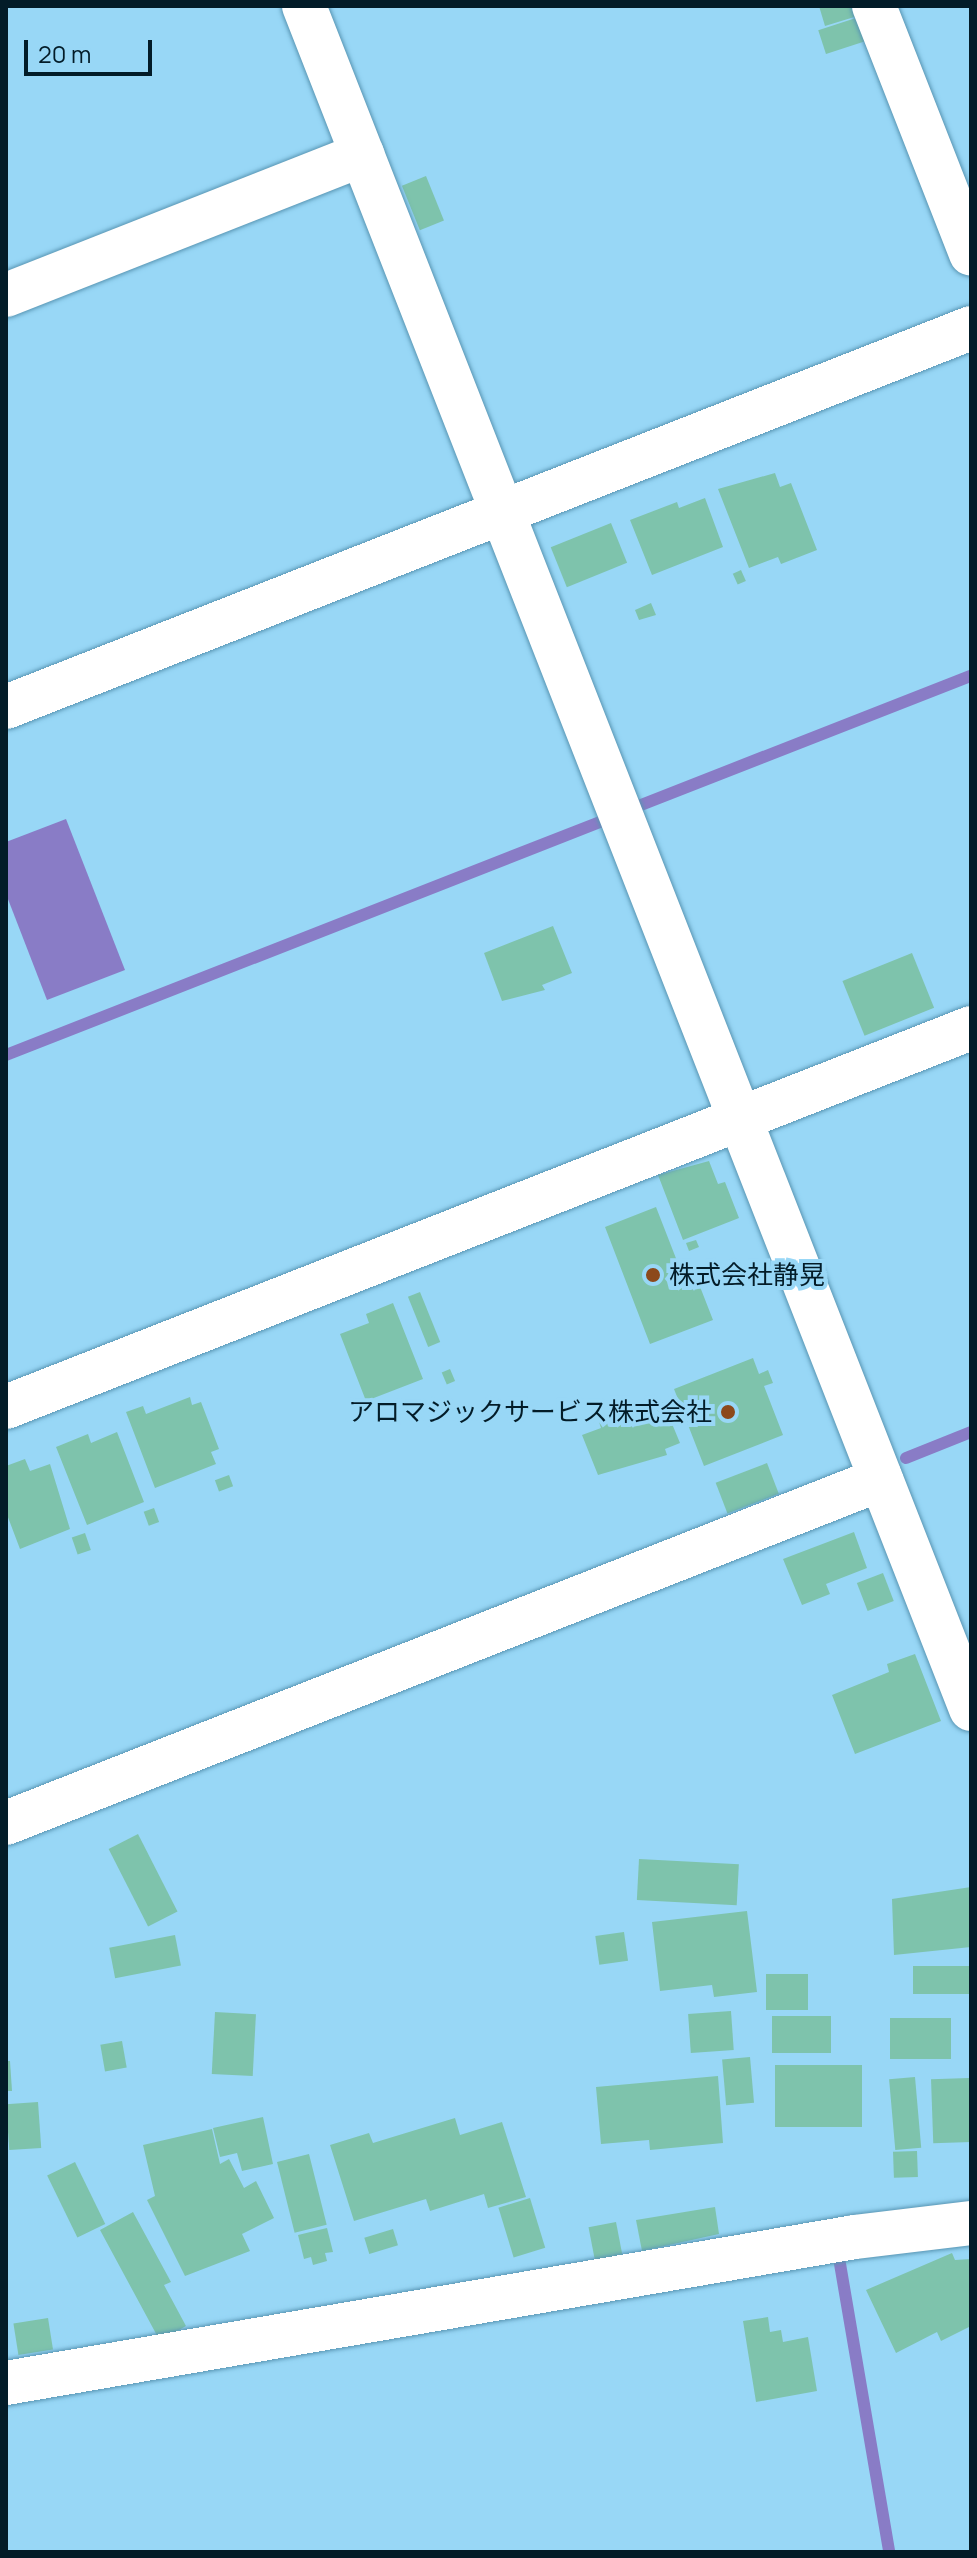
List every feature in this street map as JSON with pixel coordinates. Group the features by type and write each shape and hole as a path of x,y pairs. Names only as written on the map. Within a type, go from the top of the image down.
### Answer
{"street":[{"path":"304,6 971,1709"},
{"path":"874,6 971,254"},
{"path":"6,295 362,155"},
{"path":"6,707 971,328"},
{"path":"6,1407 971,1028"},
{"path":"6,1823 881,1479"},
{"path":"6,2383 855,2237 971,2223"}],"shaded area":[{"path":"66,819 125,970 47,1000 6,894 6,842"}],"building":[{"path":"819,6 861,6 864,14 825,26"},
{"path":"862,16 870,40 826,54 818,30"},
{"path":"426,176 444,221 420,230 402,186"},
{"path":"775,473 780,487 791,483 817,550 781,564 778,557 749,568 718,489"},
{"path":"705,498 723,547 652,575 630,520 677,502 679,508"},
{"path":"611,523 627,563 567,587 551,547"},
{"path":"741,570 746,581 738,585 733,574"},
{"path":"651,603 656,615 639,620 635,610"},
{"path":"553,926 572,973 542,985 545,990 502,1001 484,953"},
{"path":"912,953 934,1008 865,1036 842,981"},
{"path":"709,1161 718,1184 725,1182 739,1218 683,1240 658,1175"},
{"path":"656,1207 686,1284 697,1279 713,1320 650,1344 605,1227"},
{"path":"696,1240 699,1247 689,1251 686,1243"},
{"path":"420,1292 440,1342 428,1347 408,1297"},
{"path":"393,1303 423,1379 366,1401 340,1334 369,1323 366,1314"},
{"path":"753,1358 759,1374 768,1370 773,1383 764,1386 783,1435 704,1466 674,1389"},
{"path":"450,1369 455,1381 447,1384 442,1373"},
{"path":"190,1397 192,1405 201,1402 219,1449 211,1452 216,1464 155,1488 126,1412 143,1406 146,1414"},
{"path":"663,1402 680,1443 665,1449 667,1455 598,1475 582,1435 601,1428 599,1422"},
{"path":"117,1432 144,1502 87,1525 56,1447 88,1434 91,1443"},
{"path":"25,1459 30,1471 50,1464 70,1529 20,1549 6,1512 6,1466"},
{"path":"767,1463 779,1494 727,1514 716,1483"},
{"path":"229,1475 233,1486 219,1491 215,1480"},
{"path":"154,1508 159,1522 149,1526 144,1512"},
{"path":"854,1532 867,1568 826,1584 830,1594 802,1605 783,1559"},
{"path":"85,1533 91,1550 78,1555 72,1538"},
{"path":"883,1573 894,1601 868,1611 857,1583"},
{"path":"915,1654 941,1721 855,1754 832,1695 889,1672 887,1664"},
{"path":"138,1834 177,1912 148,1926 109,1849"},
{"path":"639,1859 739,1864 737,1905 637,1900"},
{"path":"971,1887 971,1947 894,1955 892,1899"},
{"path":"747,1911 757,1992 714,1997 712,1985 660,1991 652,1922"},
{"path":"624,1932 628,1961 599,1965 595,1936"},
{"path":"175,1935 181,1965 115,1978 109,1948"},
{"path":"913,1966 971,1966 971,1994 913,1994"},
{"path":"766,1974 808,1974 808,2010 766,2010"},
{"path":"731,2011 734,2050 691,2053 688,2014"},
{"path":"215,2012 256,2014 253,2076 212,2074"},
{"path":"772,2016 831,2016 831,2053 772,2053"},
{"path":"890,2018 951,2018 951,2059 890,2059"},
{"path":"122,2041 127,2068 105,2071 100,2045"},
{"path":"750,2057 754,2103 726,2105 722,2059"},
{"path":"6,2061 10,2061 12,2091 6,2091"},
{"path":"775,2065 862,2065 862,2127 775,2127"},
{"path":"718,2076 723,2143 650,2150 649,2140 601,2144 596,2087"},
{"path":"915,2077 921,2148 895,2150 889,2079"},
{"path":"969,2078 971,2142 933,2143 931,2079"},
{"path":"38,2102 41,2148 9,2150 6,2104"},
{"path":"263,2117 273,2164 242,2171 237,2153 220,2157 213,2128"},
{"path":"455,2118 460,2135 502,2122 526,2197 488,2208 484,2194 430,2211 426,2199 354,2221 330,2145 369,2133 373,2143"},
{"path":"212,2129 220,2164 229,2159 244,2188 256,2181 274,2218 242,2234 250,2251 185,2276 147,2200 155,2196 143,2145"},
{"path":"917,2151 918,2177 894,2178 893,2152"},
{"path":"309,2154 327,2225 295,2233 277,2162"},
{"path":"75,2162 105,2224 77,2238 47,2176"},
{"path":"530,2198 545,2248 514,2257 498,2208"},
{"path":"715,2207 719,2234 642,2251 636,2220"},
{"path":"133,2212 171,2282 164,2285 186,2326 160,2341 100,2230"},
{"path":"616,2222 622,2254 595,2260 589,2227"},
{"path":"327,2228 333,2252 325,2253 327,2261 313,2265 311,2257 304,2259 298,2235"},
{"path":"393,2229 398,2245 369,2254 364,2238"},
{"path":"952,2253 955,2260 971,2259 971,2326 941,2341 937,2332 896,2353 866,2290"},
{"path":"768,2317 770,2332 781,2330 783,2342 808,2337 817,2391 756,2402 743,2321"},
{"path":"48,2318 53,2350 18,2355 13,2323"}],"waterway":[{"path":"641,805 971,676"},
{"path":"6,1055 600,822"},
{"path":"906,1458 971,1432"},
{"path":"839,2258 889,2552"}],"place":[{"name":"株式会社静晃","path":"653,1275"},
{"name":"アロマジックサービス株式会社","path":"728,1412"}]}
